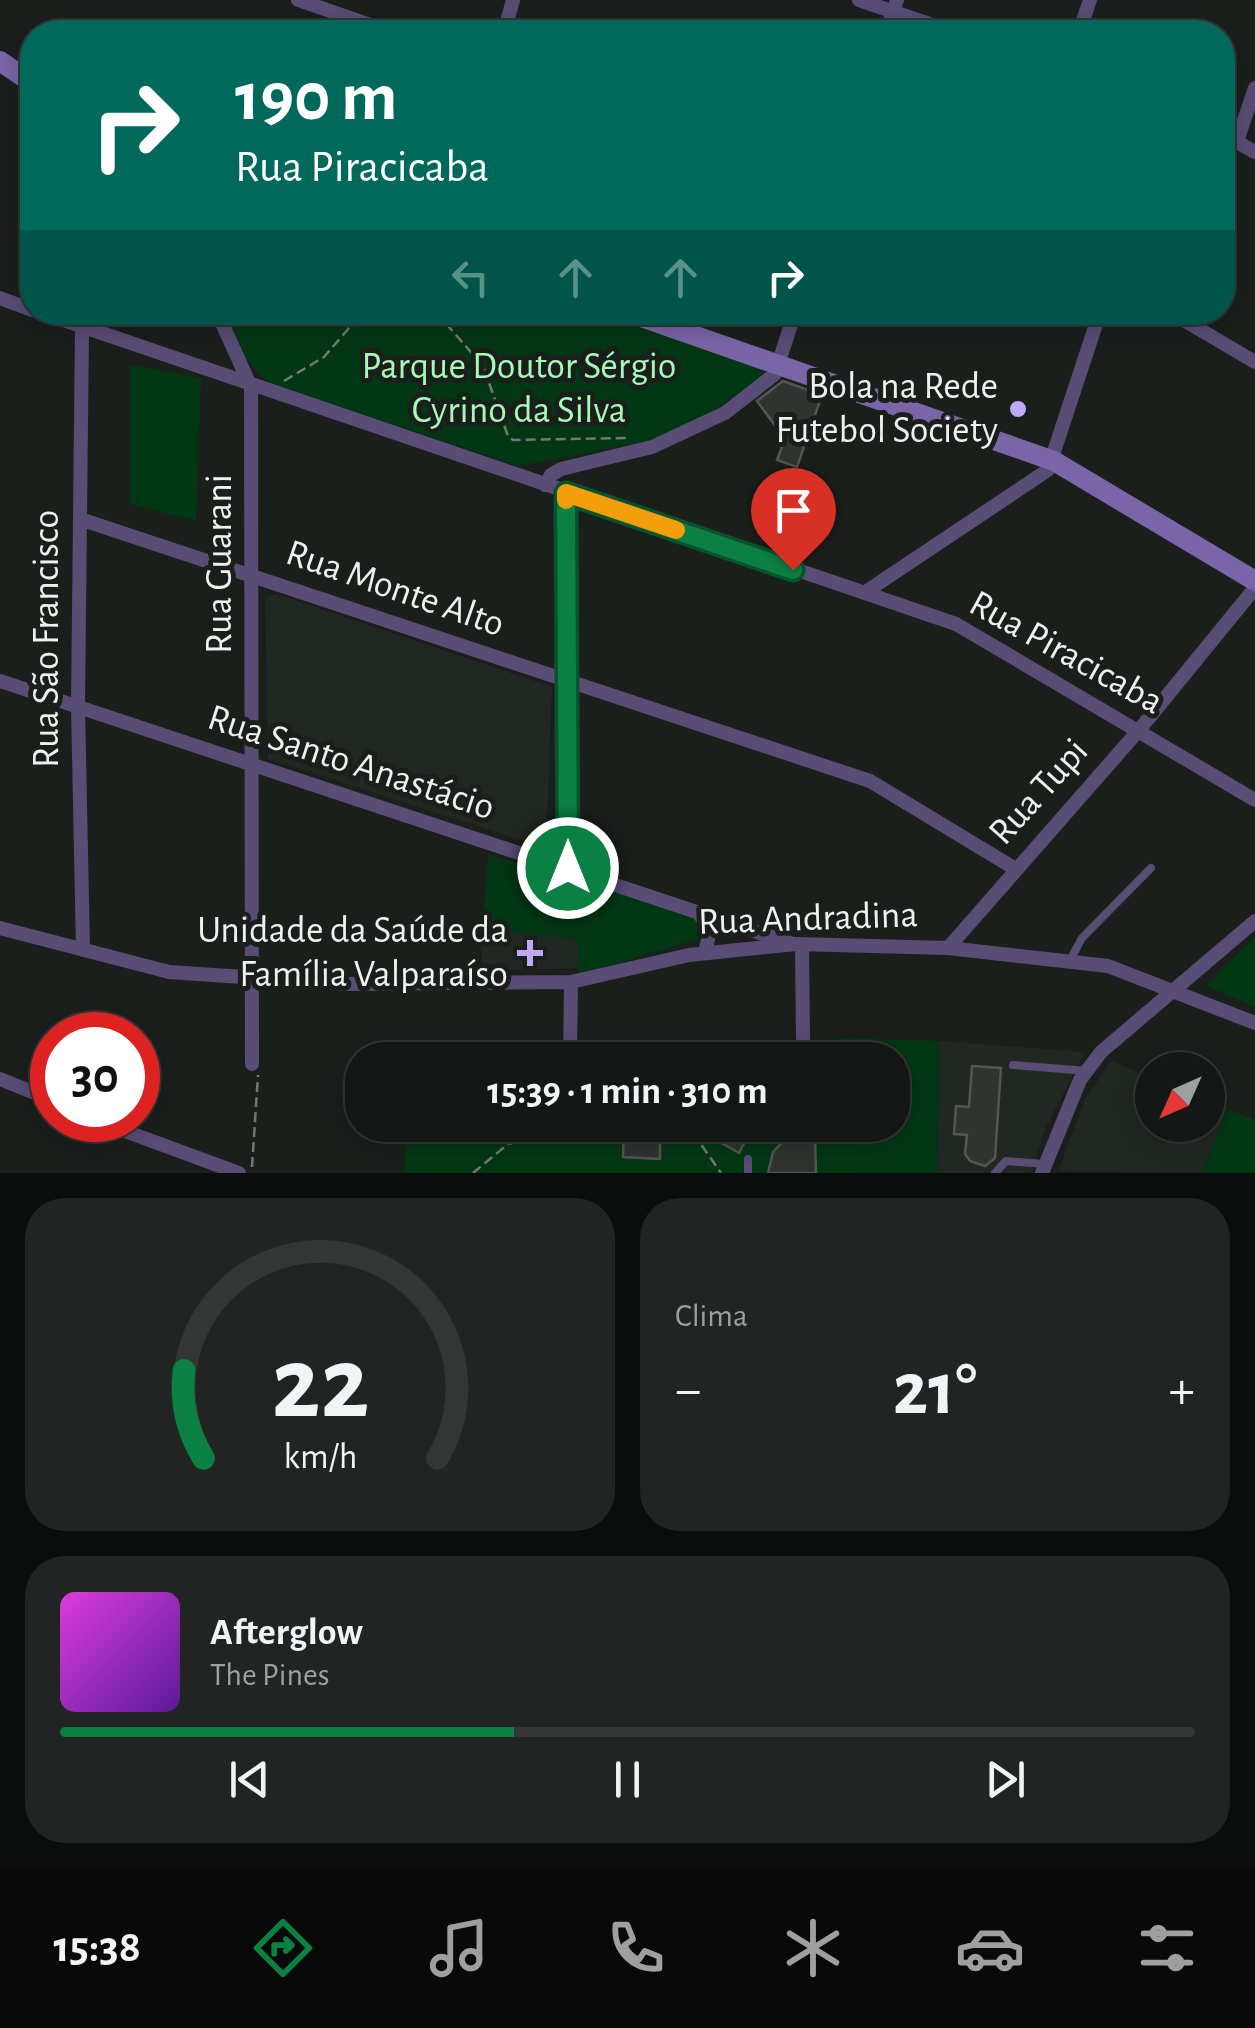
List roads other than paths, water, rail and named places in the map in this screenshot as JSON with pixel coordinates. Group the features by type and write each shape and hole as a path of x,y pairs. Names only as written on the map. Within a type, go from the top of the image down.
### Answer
{"main road":[{"path":"663,325 1054,461 1255,580"}],"street":[{"path":"298,0 356,20"},
{"path":"859,0 895,6 926,20"},
{"path":"1235,128 1255,88"},
{"name":"Rua Piracicaba","path":"74,325 968,630 1255,800"},
{"name":"Rua Guarani","path":"222,325 251,387 252,1064"},
{"path":"545,485 561,468 652,446 715,419 780,367 792,325"},
{"path":"864,594 1041,476 1054,461 1096,325"},
{"path":"1192,325 1255,362"},
{"name":"Rua São Francisco","path":"82,328 78,706 83,950"},
{"path":"566,493 568,868"},
{"name":"Rua Monte Alto","path":"80,519 870,782 1014,868"},
{"name":"Rua Tupi","path":"948,948 1014,868 1139,730 1255,588"},
{"name":"Rua Santo Anastácio","path":"0,681 799,945"},
{"path":"694,910 710,931 705,952"},
{"path":"1043,1168 1086,1071 1108,1045 1255,921"},
{"name":"Rua Andradina","path":"0,928 169,972 346,984 571,982 705,952 799,945 948,948 1108,966 1255,1023"},
{"path":"799,945 802,1040"},
{"path":"570,1042 571,982"},
{"path":"0,1079 30,1091"},
{"path":"155,1142 239,1173"}],"lane":[{"path":"1070,960 1082,938 1151,868"},
{"path":"1013,1065 1086,1071"},
{"path":"748,1159 748,1173"},
{"path":"996,1173 1006,1161 1043,1168"}],"place":[{"name":"Bola na Rede Futebol Society","path":"1018,409"},
{"name":"Unidade da Saúde da Família Valparaíso","path":"530,953"}],"park label":[{"name":"Parque Doutor Sérgio Cyrino da Silva","path":"519,389"}]}
